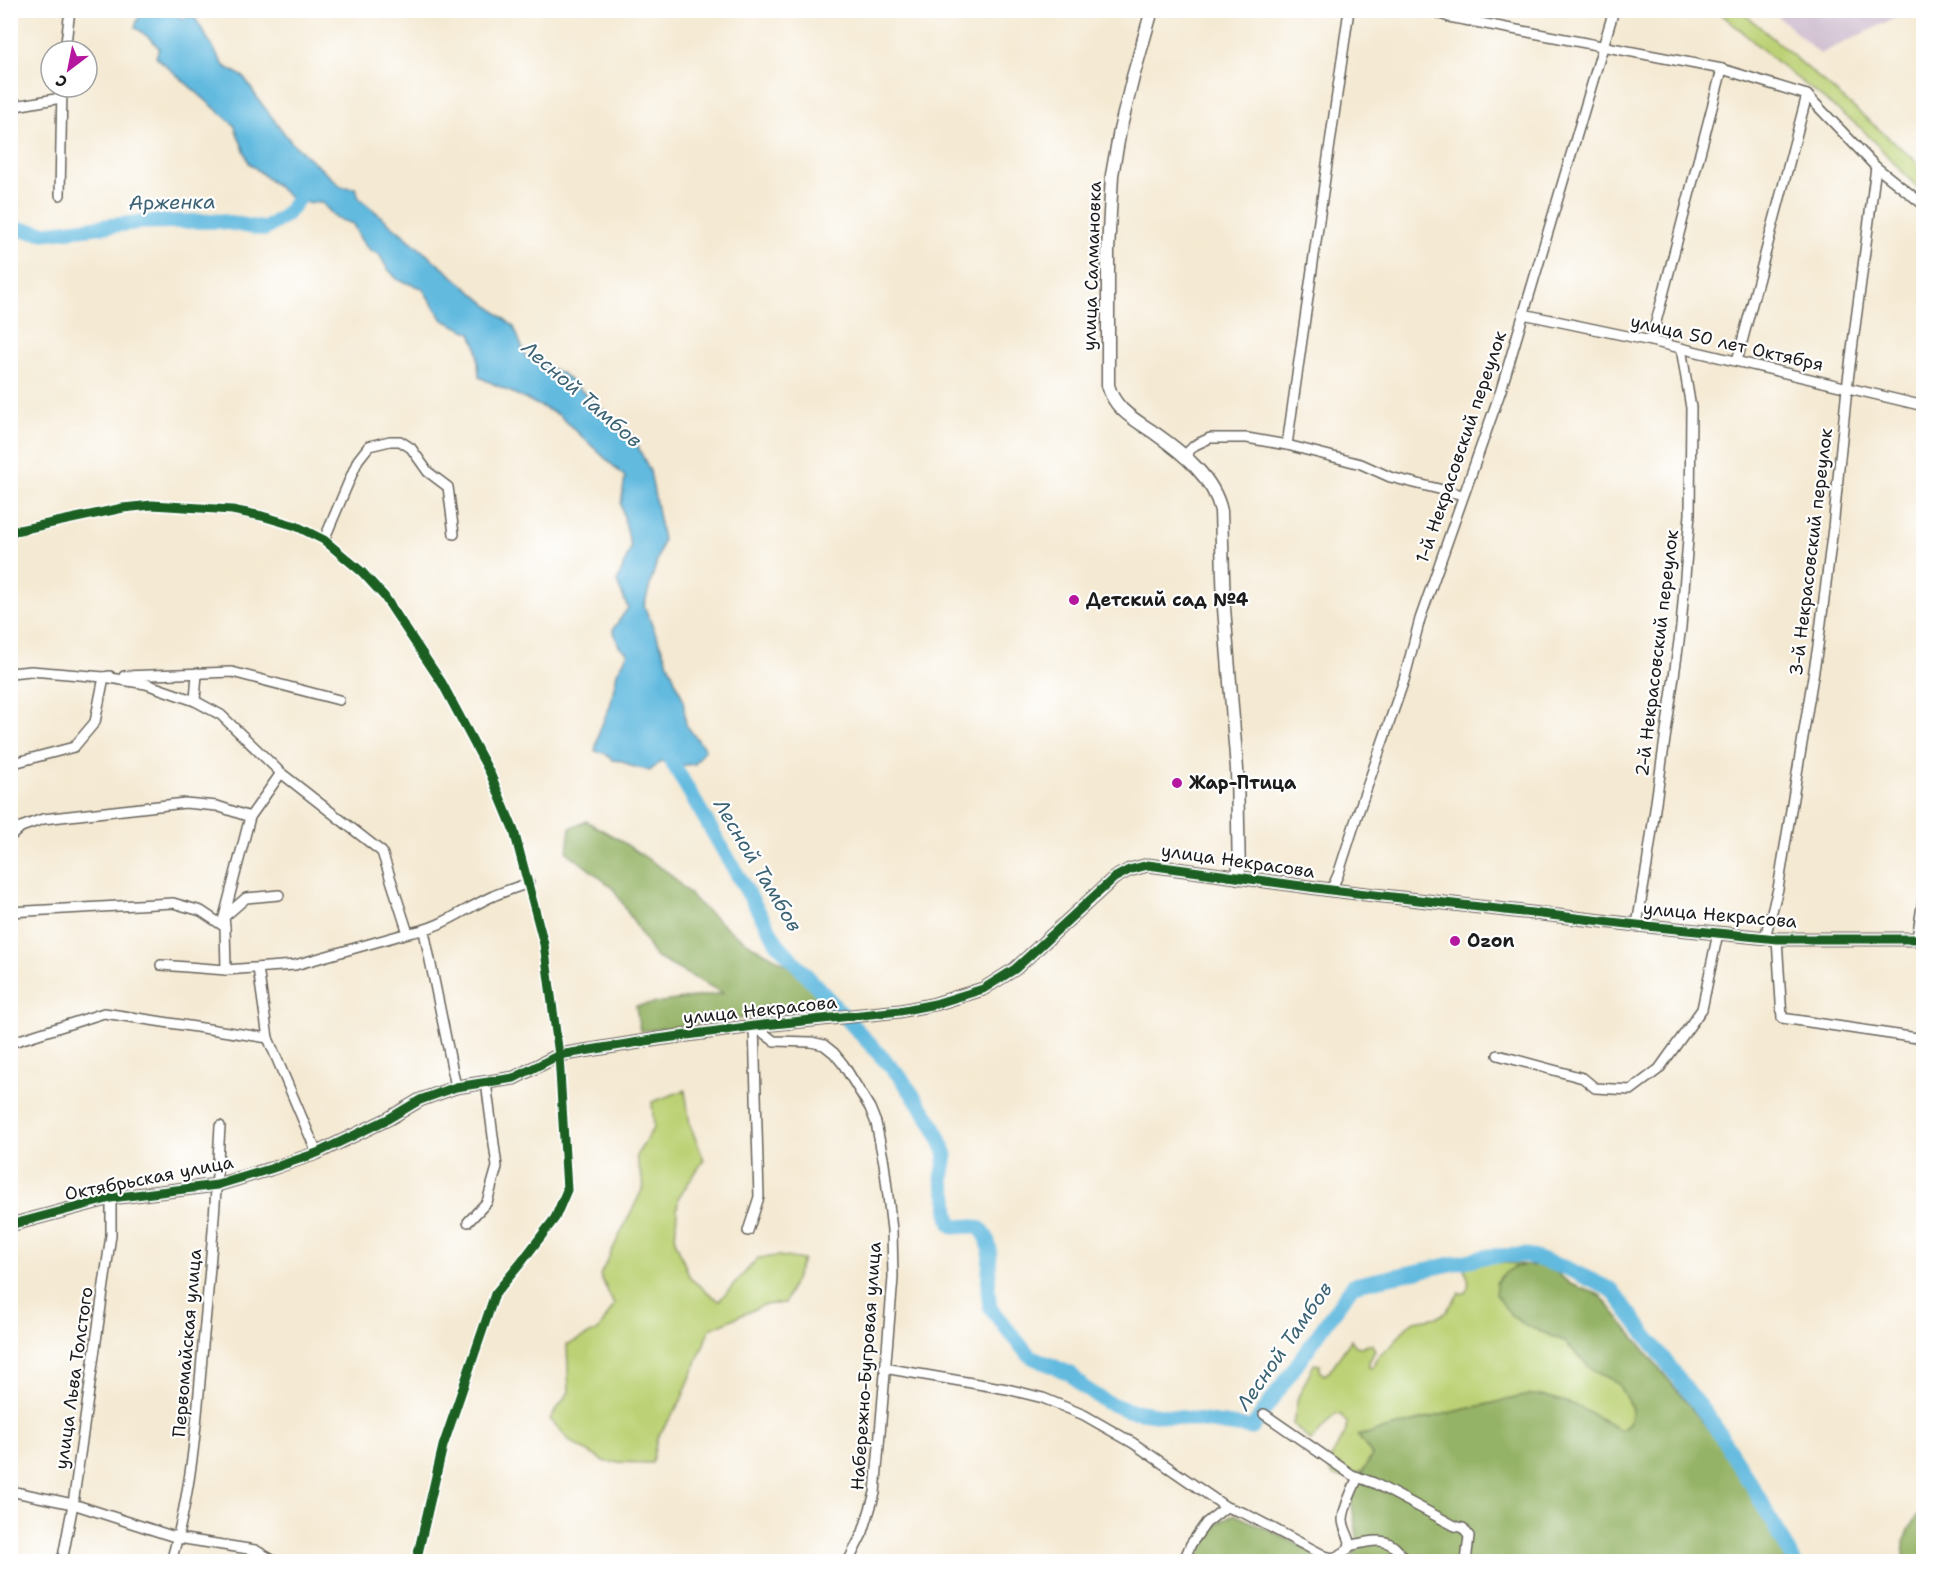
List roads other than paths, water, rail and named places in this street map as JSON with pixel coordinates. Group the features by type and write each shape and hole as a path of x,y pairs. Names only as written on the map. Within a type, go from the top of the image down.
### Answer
{"street":[{"path":"66,39 70,10"},
{"name":"улица Салмановка","path":"1152,10 1132,77 1113,175 1108,251 1108,385 1121,409 1183,457 1210,484 1219,499 1224,608 1237,769 1239,878"},
{"path":"1287,445 1349,10"},
{"path":"1430,10 1449,17 1722,69 1808,95 1876,167 1923,205"},
{"name":"1-й Некрасовский переулок","path":"1331,890 1404,680 1420,619 1501,390 1614,10"},
{"path":"1652,341 1722,69"},
{"path":"1737,361 1808,95"},
{"path":"10,107 55,99"},
{"path":"60,195 61,99"},
{"name":"3-й Некрасовский переулок","path":"1876,167 1847,388 1818,646 1771,938 1782,1018 1923,1039"},
{"name":"улица 50 лет Октября","path":"1523,314 1652,341 1923,406"},
{"name":"2-й Некрасовский переулок","path":"1636,925 1647,865 1681,627 1690,514 1691,408 1681,348"},
{"path":"1183,457 1204,440 1218,436 1247,438 1287,445 1361,464 1390,477 1463,495"},
{"path":"324,540 358,460 369,446 390,441 400,441 411,448 428,472 448,487 454,534"},
{"path":"10,532 123,508 152,505 232,510 262,516 297,526 324,540 362,572 384,596 442,683 490,773 514,831 544,944 559,1056 567,1190 555,1218 495,1294 443,1446 416,1562"},
{"path":"10,673 31,671 104,676 232,672 339,700"},
{"path":"195,701 197,673"},
{"path":"104,676 146,684 195,701 221,715 281,773 382,852 408,933"},
{"path":"10,764 74,747 95,723 104,676"},
{"path":"226,970 224,922 250,817 281,773"},
{"path":"10,837 21,827 43,819 185,803 217,807 250,817"},
{"name":"улица Некрасова","path":"559,1056 754,1026 900,1011 935,1004 983,989 1015,969 1114,878 1129,870 1148,865 1331,890 1718,933 1771,938 1920,939"},
{"path":"160,965 226,970 295,965 408,933 424,931 449,921 494,895 529,884"},
{"path":"1920,939 1923,893"},
{"path":"224,922 246,898 279,895"},
{"path":"10,912 173,903 201,910 224,922"},
{"path":"424,931 456,1087"},
{"path":"1498,1055 1582,1078 1595,1088 1631,1090 1659,1069 1702,1009 1718,933"},
{"path":"258,968 268,1038 317,1154"},
{"path":"10,1043 104,1013 268,1038"},
{"path":"748,1231 759,1197 754,1026"},
{"name":"Набережно-Бугровая улица","path":"754,1026 774,1041 824,1045 834,1053 863,1096 876,1123 884,1163 892,1230 892,1278 875,1493 863,1532 848,1562"},
{"name":"Октябрьская улица","path":"10,1225 111,1198 217,1185 317,1154 388,1119 420,1100 456,1087 514,1078 559,1056"},
{"path":"468,1222 487,1202 497,1167 486,1082"},
{"name":"Первомайская улица","path":"171,1562 194,1459 220,1126"},
{"name":"улица Льва Толстого","path":"62,1562 73,1504 111,1235 111,1198"},
{"path":"884,1368 1007,1389 1043,1398 1084,1415 1134,1443 1226,1507 1244,1513 1334,1560 1349,1546 1350,1537 1343,1519 1358,1477"},
{"path":"1264,1414 1352,1475 1374,1483 1455,1526 1463,1528 1469,1536 1466,1562"},
{"path":"10,1491 73,1504 178,1538 255,1550 276,1562"},
{"path":"1183,1562 1191,1544 1206,1523 1226,1507"},
{"path":"1349,1546 1381,1540 1399,1549 1405,1562"}],"water":[{"path":"138,11 174,11 180,18 194,16 224,66 244,77 291,142 342,187 356,188 359,198 514,327 526,357 563,374 633,437 650,471 663,540 644,606 683,699 686,725 705,749 695,764 675,766 661,761 650,771 631,766 623,761 613,760 604,753 595,751 599,732 610,706 617,673 628,653 619,646 613,629 628,608 617,582 631,547 621,505 625,477 559,415 479,377 477,348 471,333 443,320 422,288 398,280 387,268 379,254 370,250 363,243 353,224 336,218 322,203 296,202 249,163 234,125 156,57 159,48 135,27 140,13"}],"waterway":[{"name":"Арженка","path":"10,228 45,233 142,222 219,221 265,229 286,215 308,186"},
{"name":"Лесной Тамбов","path":"664,748 777,943 901,1078 933,1124 946,1155 942,1179 951,1224 954,1227 972,1226 981,1229 987,1238 990,1250 988,1290 990,1308 1032,1357 1071,1374 1083,1387 1106,1402 1127,1410 1252,1428 1353,1285 1489,1256 1526,1255 1566,1268 1612,1290 1714,1425 1755,1491 1794,1562"}],"place":[{"name":"Детский сад №4","path":"1074,600"},
{"name":"Жар-Птица","path":"1177,783"},
{"name":"Ozon","path":"1455,941"}]}
